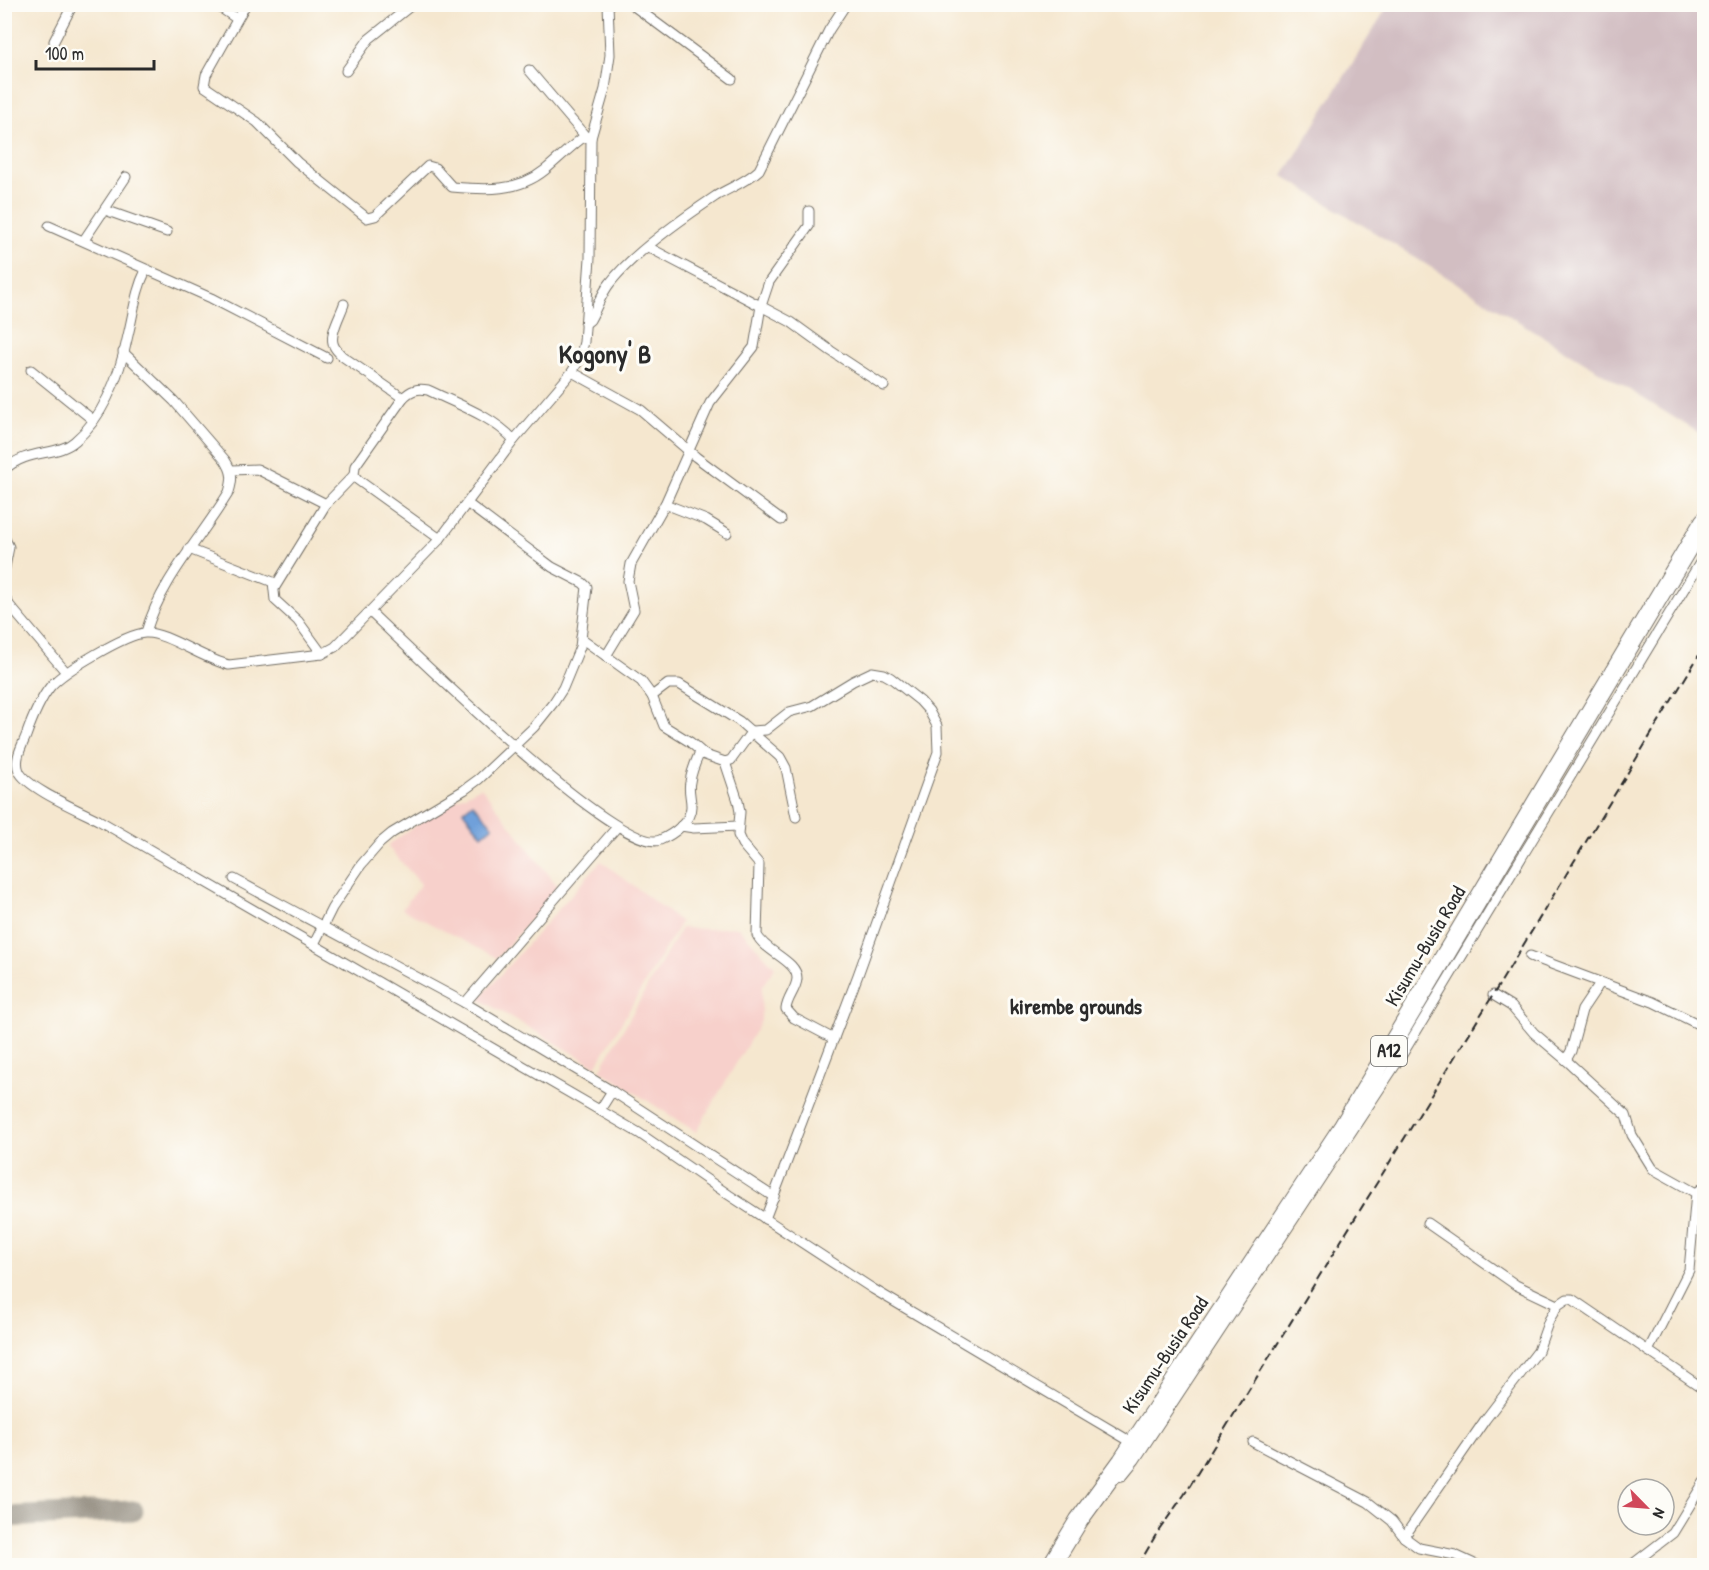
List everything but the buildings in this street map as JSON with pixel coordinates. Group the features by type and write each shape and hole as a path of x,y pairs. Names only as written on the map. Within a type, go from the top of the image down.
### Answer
{"highway":[{"name":"Kisumu-Busia Road","path":"1052,1566 1079,1520 1109,1479 1342,1128 1704,521"}],"street":[{"path":"54,41 73,4"},
{"path":"215,4 237,19"},
{"path":"246,4 206,75 204,86 257,122 297,162 367,218 375,216 428,166 435,168 453,187 494,190 508,188 529,181 574,144 588,137"},
{"path":"346,71 369,39 413,4"},
{"path":"608,4 610,55 605,89 588,137 590,258 584,342 580,358 572,372 514,440 440,539 334,647 322,654 230,665 216,662 160,635 146,632 126,639 66,672 51,686 33,718 18,756 18,768 22,777 33,786 100,821 639,1133 765,1219 873,1288 1133,1443"},
{"path":"631,4 732,79"},
{"path":"584,325 590,320 609,284 648,247 719,194 741,184 759,170 829,30 846,4"},
{"path":"529,70 588,137"},
{"path":"84,240 126,177"},
{"path":"105,210 167,232"},
{"path":"606,656 634,610 628,580 631,564 665,504 710,403 754,347 760,306 768,282 809,226 809,211"},
{"path":"49,226 248,315 327,358"},
{"path":"648,247 791,321 884,386"},
{"path":"4,470 17,460 33,454 67,447 93,420 115,381 129,335 137,288 146,270"},
{"path":"344,304 333,335 332,342 336,349 342,356 403,398"},
{"path":"123,352 174,400 232,470 229,492 174,569 150,617 146,632"},
{"path":"31,370 93,420"},
{"path":"572,372 642,410 690,452 781,520"},
{"path":"275,587 326,504 354,475 356,466 403,398 412,390 420,388 428,390 474,412 500,428 514,440"},
{"path":"232,470 257,469 326,504"},
{"path":"354,475 440,539"},
{"path":"314,944 332,908 361,865 386,837 464,790 495,764 543,717 559,695 577,657 588,593 586,585 552,567 468,504"},
{"path":"665,504 706,520 727,533"},
{"path":"4,537 9,547 4,572"},
{"path":"189,549 274,583 275,600 298,621 322,654"},
{"path":"1109,1479 1122,1476 1135,1460 1402,1055 1704,556"},
{"path":"4,596 66,672"},
{"path":"370,612 513,745 586,806 617,827 642,839 654,842 671,834 681,826 690,813 690,783 700,752"},
{"path":"581,638 642,681 652,696 664,726 709,757 725,762 731,760 752,731"},
{"path":"752,731 766,730 789,712 812,706 872,672 891,678 929,711 937,726 938,752 834,1039 765,1219"},
{"path":"652,696 668,684 679,684 752,731 780,757 786,768 796,817"},
{"path":"725,762 740,812 738,834 742,844 759,864 757,935 760,942 794,967 797,973 797,981 786,1009 794,1018 834,1039"},
{"path":"681,826 694,828 738,826"},
{"path":"465,1003 617,827"},
{"path":"234,879 465,1003 612,1090 774,1197"},
{"path":"1530,956 1653,1002 1704,1027"},
{"path":"1566,1060 1571,1051 1582,1010 1600,983"},
{"path":"1493,995 1511,1006 1534,1033 1626,1115 1632,1135 1653,1169 1696,1193"},
{"path":"600,1110 612,1090"},
{"path":"1648,1351 1689,1270 1696,1193 1704,1187"},
{"path":"1427,1223 1516,1285 1558,1305"},
{"path":"1404,1537 1485,1420 1538,1350 1549,1320 1558,1305 1567,1299 1572,1299 1588,1308 1704,1389"},
{"path":"1253,1442 1368,1502 1392,1521 1404,1537 1419,1548 1455,1555 1479,1566"},
{"path":"1630,1566 1673,1533 1704,1482"}],"shaded area":[{"path":"1389,4 1704,5 1704,436 1283,176"},
{"path":"481,787 559,888 497,958 402,909 421,884 387,846 443,806"},
{"path":"601,861 681,922 596,1066 479,999"},
{"path":"738,927 775,967 762,986 761,1021 696,1132 600,1070 681,928"}],"water":[{"path":"473,803 493,826 482,835 463,811"}],"taxiway":[{"path":"4,1517 133,1511"}],"railway":[{"path":"1138,1566 1493,995 1704,647"}],"district":[{"name":"Kogony' B","path":"605,354"},
{"name":"kirembe grounds","path":"1076,1006"}]}
